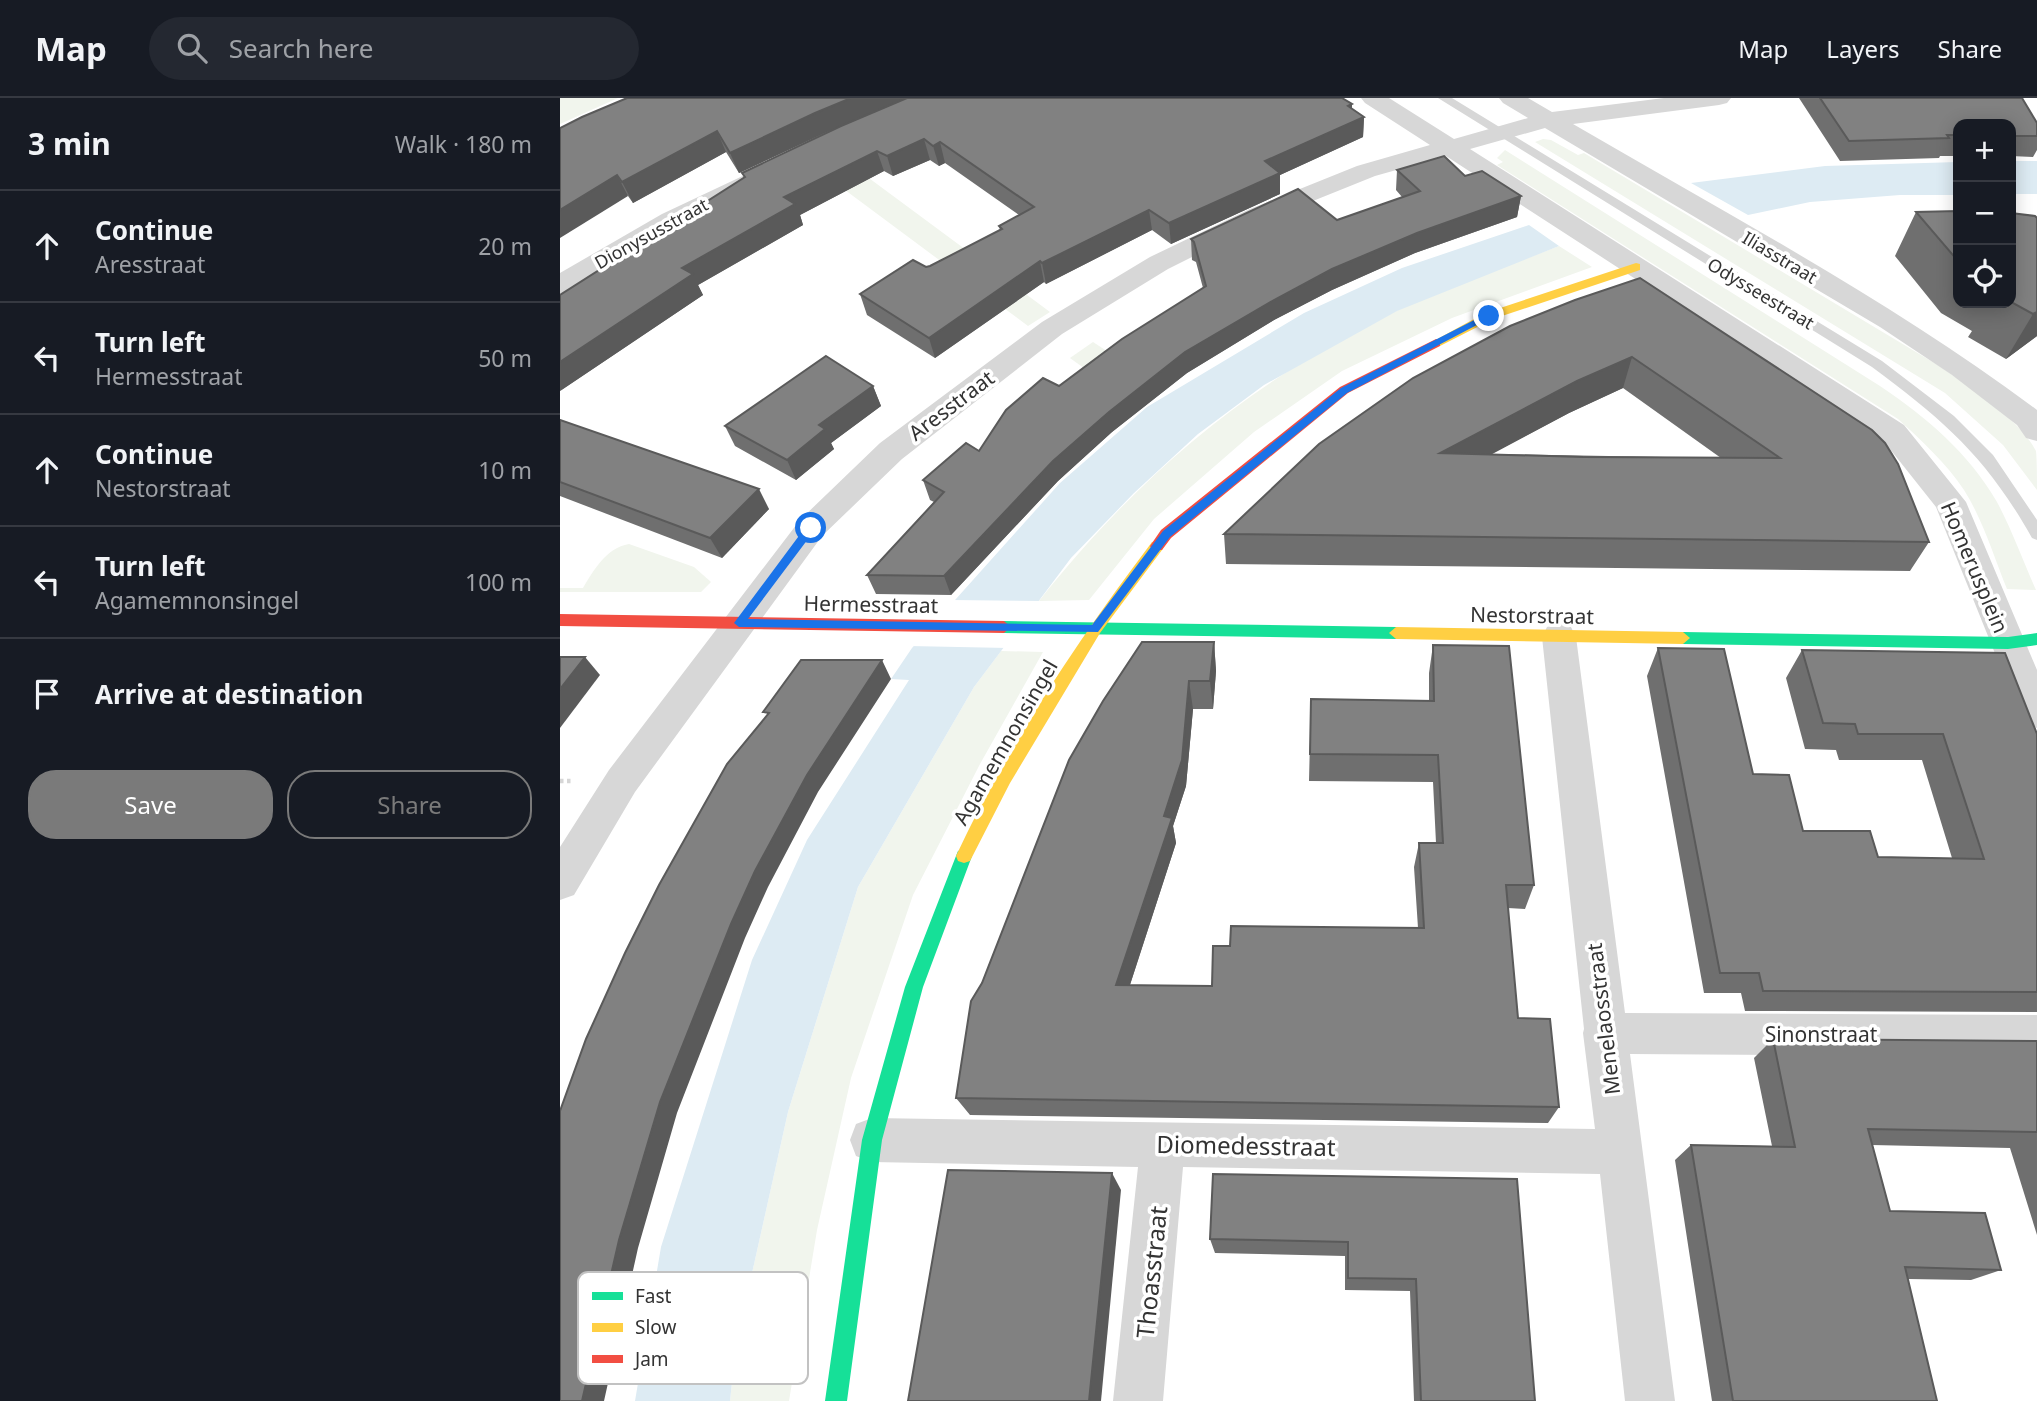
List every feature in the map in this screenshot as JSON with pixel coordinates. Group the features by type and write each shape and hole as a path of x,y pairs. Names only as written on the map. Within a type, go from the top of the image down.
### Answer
{"street":[{"path":"1373,98 1636,267"},
{"name":"Iliasstraat","path":"1511,98 1900,328 1962,368 2028,418 2037,431"},
{"name":"Aresstraat","path":"560,882 622,782 811,528 891,451 1052,328 1159,263 1259,214 1366,171 1548,120 1719,98"},
{"name":"Dionysusstraat","path":"560,285 671,220 765,173"},
{"name":"Homerusplein","path":"1636,267 1893,432 1950,502 2022,641 2037,713"},
{"name":"Agamemnonsingel","path":"835,1401 872,1140 914,987 956,872 1004,778 1095,629 1167,534 1344,390 1489,316 1636,267"},
{"name":"Hermesstraat","path":"560,620 1055,629"},
{"name":"Nestorstraat","path":"1055,629 2022,641"},
{"name":"Menelaosstraat","path":"1559,637 1604,1033 1650,1401"},
{"name":"Sinonstraat","path":"1604,1033 2037,1036"},
{"name":"Diomedesstraat","path":"872,1140 1619,1152"},
{"name":"Thoasstraat","path":"1138,1401 1163,1144"}],"lane":[{"name":"Odysseestraat","path":"1444,98 1877,364 1939,408 1970,437 2004,477 2037,534"}],"shaded area":[{"path":"560,98 618,98 560,124"},
{"path":"1551,140 1578,155 1584,153 1941,367 1993,405 2028,439 2036,451 2037,490 2003,445 1945,393 1535,142"},
{"path":"831,150 1050,312 1028,326 806,161"},
{"path":"1505,150 1880,386 1930,424 1960,452 1986,484 1997,502 2036,590 2007,589 1983,526 1964,490 1942,461 1898,419 1497,165 1503,162 1497,158"},
{"path":"2016,161 2037,161 2037,194 2016,194"},
{"path":"1953,162 1953,195 1900,195 1810,202 1748,215 1691,183 1825,166"},
{"path":"1529,225 1559,246 1397,311 1264,385 1198,434 1134,493 1071,558 974,687 858,887 788,1112 752,1272 657,1272 661,1247 752,960 807,840 909,680 891,679 912,648 1060,483 1147,407 1304,313 1402,268"},
{"path":"1559,246 1592,267 1452,318 1342,371 1254,432 1154,519 1089,600 1039,601 1117,512 1200,435 1245,400 1292,368 1396,311"},
{"path":"1093,342 1122,361 1099,379 1070,358"},
{"path":"629,544 694,567 711,582 701,592 560,592 560,588 583,588 607,555"},
{"path":"1001,651 1043,652 980,764 913,895 851,1078 817,1230 808,1285 808,1272 752,1272 788,1112 858,887 974,687"},
{"path":"638,1384 732,1384 730,1401 635,1401"},
{"path":"732,1384 792,1384 789,1401 730,1401"}],"pier":[{"path":"951,600 1043,601 1008,648 909,646"}],"building":[{"path":"627,98 851,98 730,153 717,131 622,182 617,175 560,210 560,128"},
{"path":"907,98 1342,98 1352,104 1348,106 1364,117 1265,161 1280,173 1169,223 1149,210 1042,263 1040,261 929,338 860,294 913,260 926,267 930,266 1002,229 999,226 1034,207 940,142 933,146 924,139 887,156 877,151 784,197 795,204 682,268 693,274 560,362 560,295 745,177 742,173"},
{"path":"1820,98 2022,98 2037,123 2037,136 2016,136 2016,119 1953,119 1953,135 1947,135 1949,138 1849,141"},
{"path":"1444,156 1465,176 1482,171 1521,196 1417,233 1332,269 1185,352 1109,412 1053,461 944,576 867,575 944,492 923,480 966,443 979,451 1006,410 1043,378 1059,386 1122,339 1206,286 1191,239 1298,189 1337,220 1420,191 1397,170"},
{"path":"1953,211 1953,255 1916,212"},
{"path":"2016,214 2037,218 2037,312 2033,314 2016,305"},
{"path":"1640,278 1872,430 1885,443 1898,464 1929,542 1224,534 1319,444 1413,378 1510,326","holes":["1632,357 1780,458 1583,457 1440,453 1577,381"]},
{"path":"826,356 873,386 819,425 825,429 787,460 725,426"},
{"path":"560,420 759,489 710,538 560,482"},
{"path":"1142,642 1214,642 1210,681 1189,681 1182,760 1164,816 1172,818 1116,985 1212,986 1213,946 1230,946 1231,926 1424,928 1419,843 1443,843 1438,755 1310,754 1311,699 1434,701 1433,645 1509,646 1534,885 1506,885 1518,1018 1550,1019 1559,1107 956,1098 971,1001 982,983 1069,760 1103,701"},
{"path":"1658,648 1724,649 1753,774 1789,775 1803,831 1870,831 1878,857 1984,859 1943,734 1858,734 1855,724 1823,723 1802,650 2005,653 2037,734 2037,992 1763,991 1759,973 1720,973"},
{"path":"560,657 585,657 560,689"},
{"path":"801,660 882,660 807,775 755,871 731,924 660,1102 612,1272 578,1272 578,1384 586,1384 582,1401 560,1401 560,1111 586,1039 659,885 727,764 769,713 763,712"},
{"path":"1773,1039 2037,1041 2037,1132 1868,1129 1890,1211 1985,1213 2001,1270 1905,1267 1937,1401 1733,1401 1691,1145 1795,1147"},
{"path":"948,1170 1112,1173 1089,1401 908,1401"},
{"path":"1213,1174 1517,1179 1535,1401 1421,1401 1416,1279 1348,1278 1348,1242 1210,1239"}],"traffic: fast":[{"path":"1004,627 1396,633"},
{"path":"1683,638 2008,643 2037,639"},
{"path":"836,1401 872,1140 914,987 964,856"}],"traffic: slow":[{"path":"1436,343 1489,316 1636,267"},
{"path":"964,856 1004,778 1095,629 1157,546"},
{"path":"1396,633 1683,638"}],"traffic: jam":[{"path":"1157,546 1166,534 1344,390 1436,343"},
{"path":"560,620 1004,627"}],"route":[{"path":"811,528 739,623 1095,629 1167,534 1344,390 1489,316"}]}
